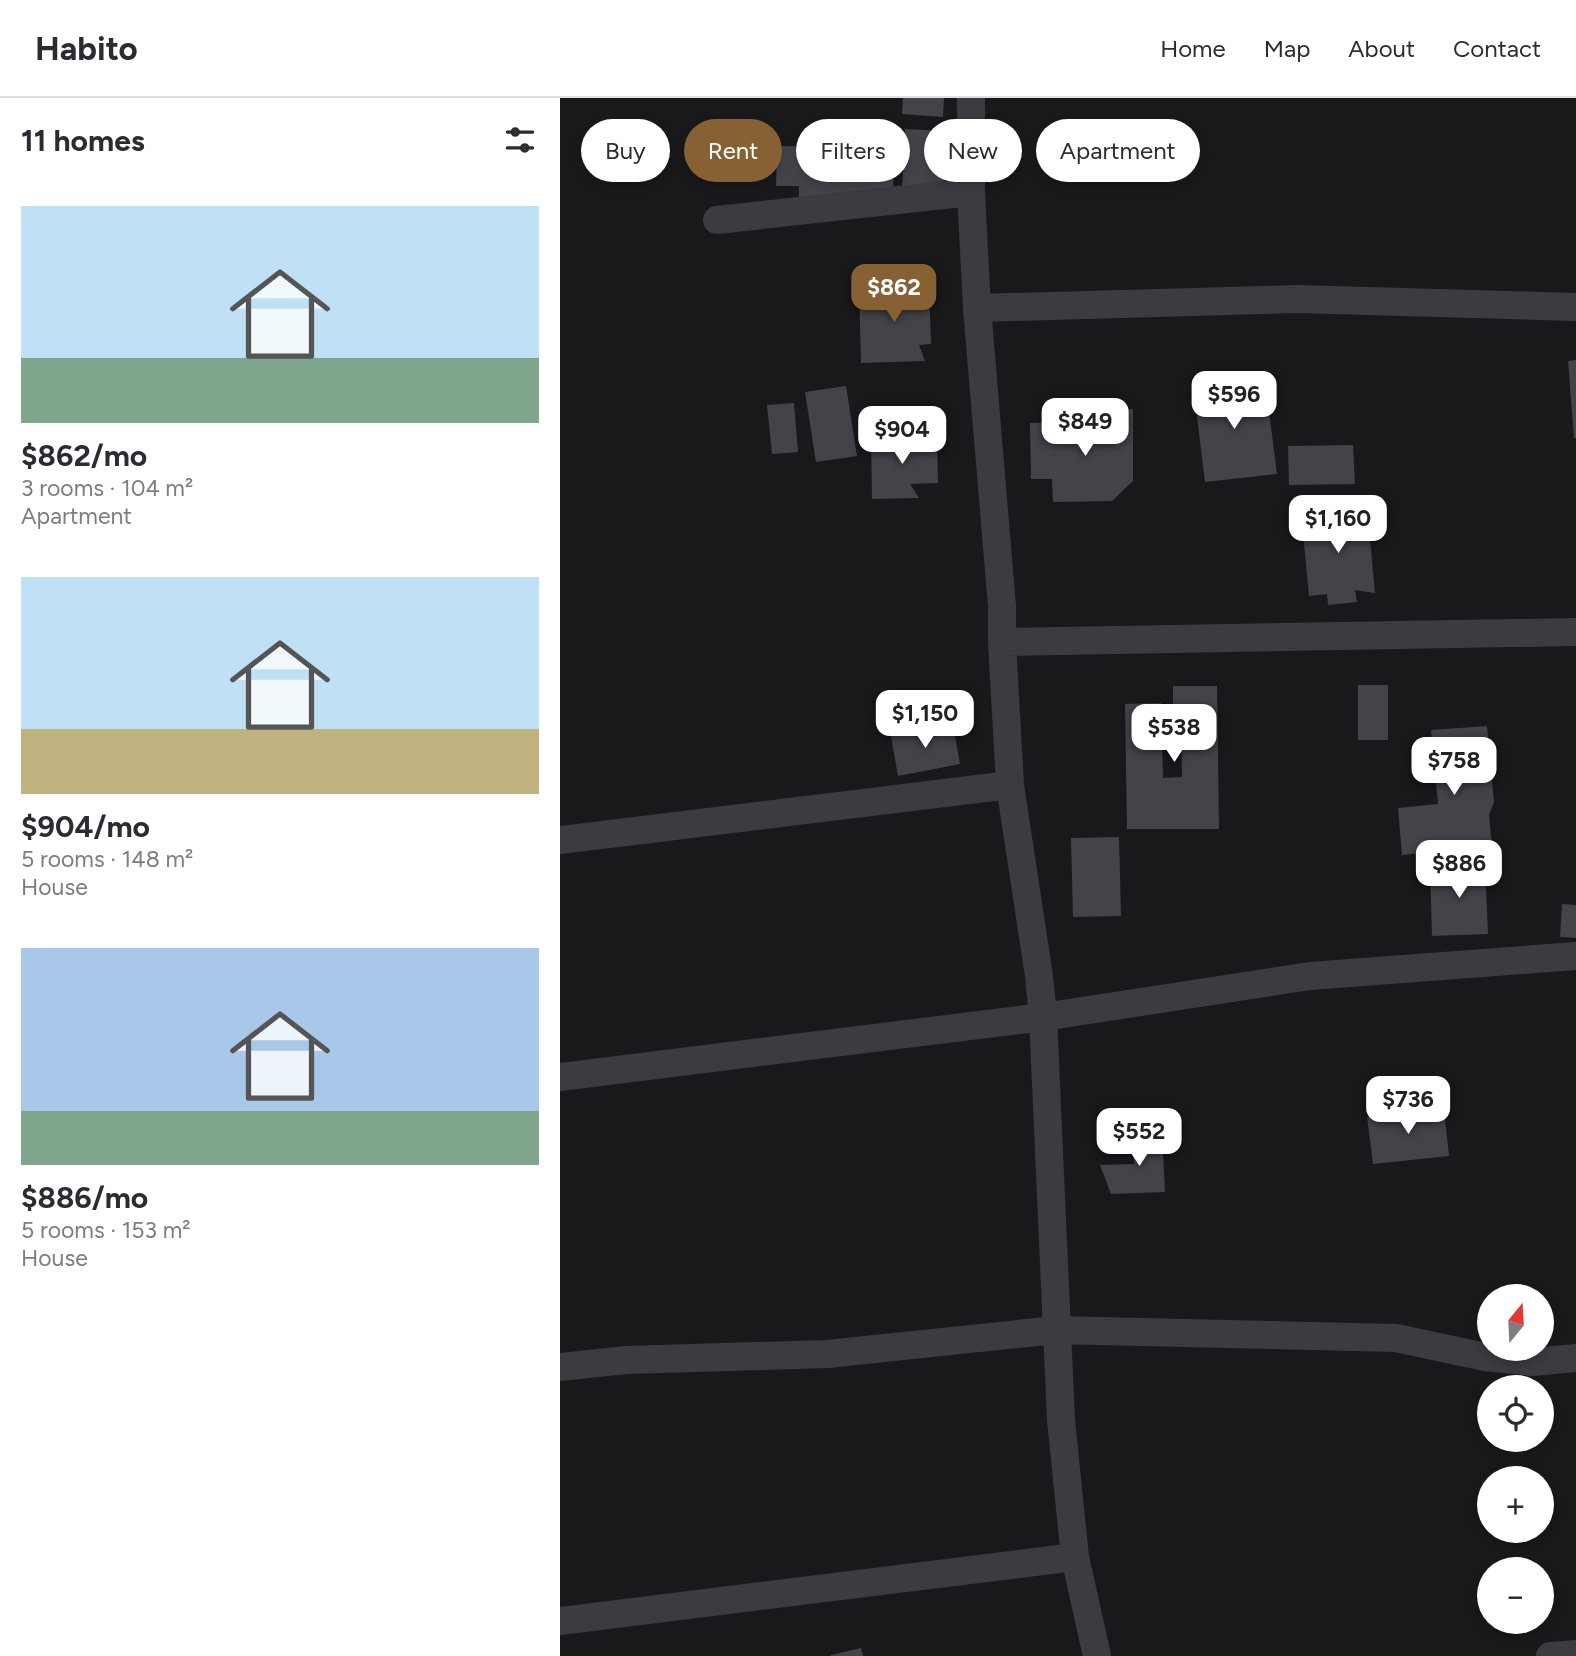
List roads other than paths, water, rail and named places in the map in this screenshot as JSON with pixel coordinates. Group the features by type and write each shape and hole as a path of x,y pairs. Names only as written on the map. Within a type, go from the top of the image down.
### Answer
{"street":[{"path":"971,98 971,192 977,308 1002,606 1010,785 1043,1017 1061,1420 1074,1557 1097,1656"},
{"path":"717,220 971,192"},
{"path":"977,308 1297,299 1576,307"},
{"path":"1002,642 1576,632"},
{"path":"560,840 1010,785"},
{"path":"560,1077 1043,1017 1310,976 1576,956"},
{"path":"560,1367 626,1360 827,1354 1056,1330 1396,1338 1485,1357 1534,1363 1576,1358"},
{"path":"560,1621 1074,1557"},
{"path":"1550,1656 1576,1654"}]}
